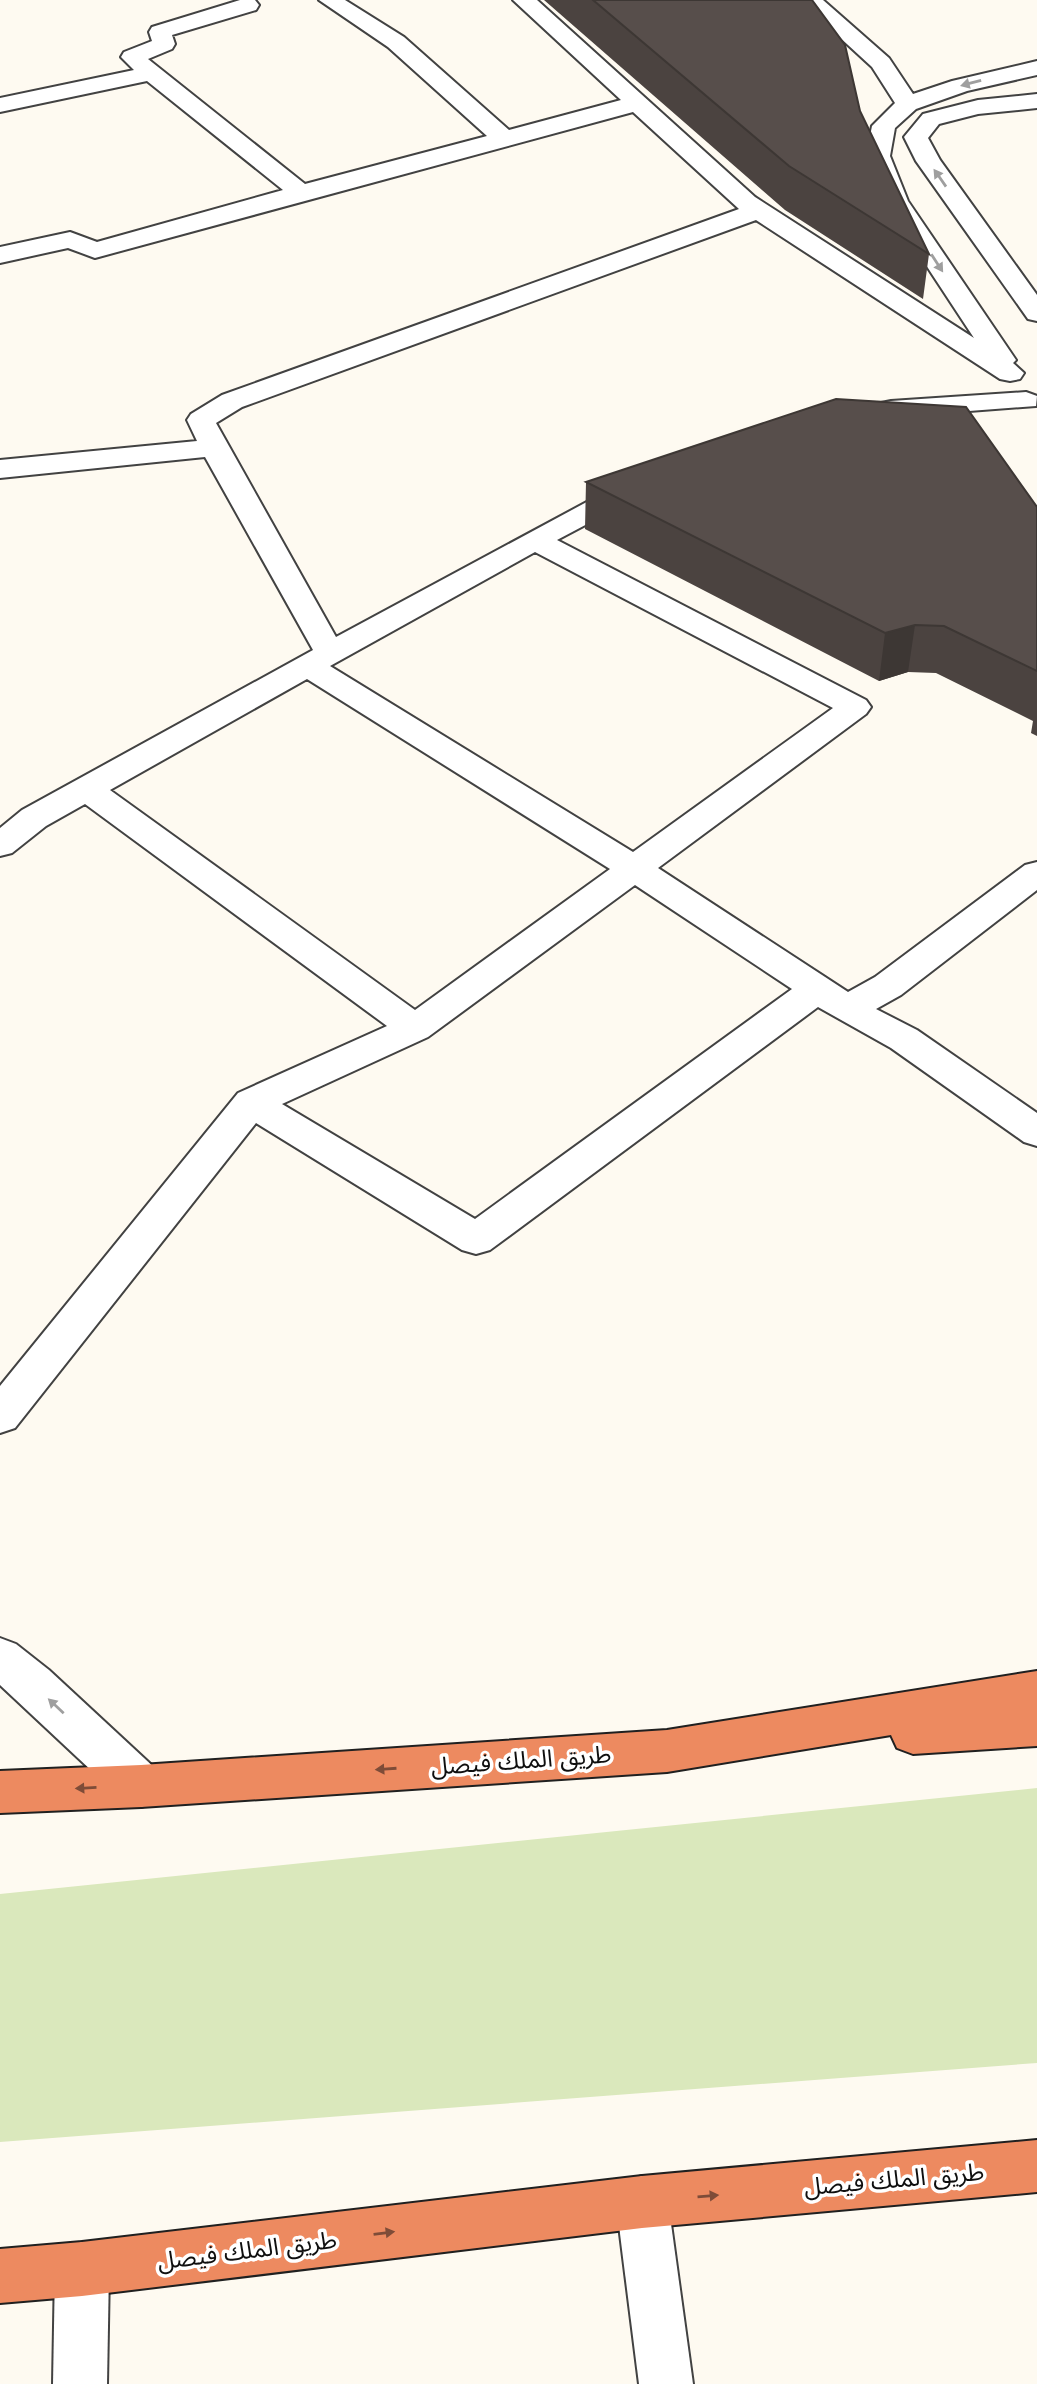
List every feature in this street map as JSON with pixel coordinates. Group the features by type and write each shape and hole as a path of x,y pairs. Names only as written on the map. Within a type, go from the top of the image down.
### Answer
{"highway":[{"name":"طريق الملك فيصل","path":"0,1792 141,1786 667,1751 1037,1691"},
{"path":"667,1751 1037,1725"},
{"name":"طريق الملك فيصل","path":"0,2276 82,2269 642,2202 1037,2166"}],"street":[{"path":"272,0 244,2 160,32 164,44 132,57 301,193"},
{"path":"330,0 396,42 505,139"},
{"path":"524,0 746,202 1010,373"},
{"path":"810,0 881,63 908,104"},
{"path":"1032,410 896,201 878,156 884,126 908,104 960,86 1037,68"},
{"path":"0,105 152,73"},
{"path":"1037,101 978,107 931,119 916,137 928,161 1037,313"},
{"path":"0,255 70,240 95,250 638,103"},
{"path":"759,210 232,401 201,420 318,659 832,999 904,1039 1037,1132"},
{"path":"865,411 1032,410"},
{"path":"0,470 214,448"},
{"path":"0,845 34,818 318,659 658,475"},
{"path":"0,1416 251,1103 415,1028 855,707 536,540"},
{"path":"87,789 415,1028"},
{"path":"251,1103 476,1239 832,999 888,986 1037,873"},
{"path":"0,1658 33,1684 141,1786"},
{"path":"642,2202 666,2384"},
{"path":"80,2384 82,2269"}],"green space":[{"path":"1037,1788 1037,2063 0,2142 0,1894"}],"building":[{"path":"593,0 812,0 845,45 860,111 929,254 789,166"},
{"path":"836,399 966,407 1037,507 1037,671 944,626 915,625 885,633 586,482"}]}
